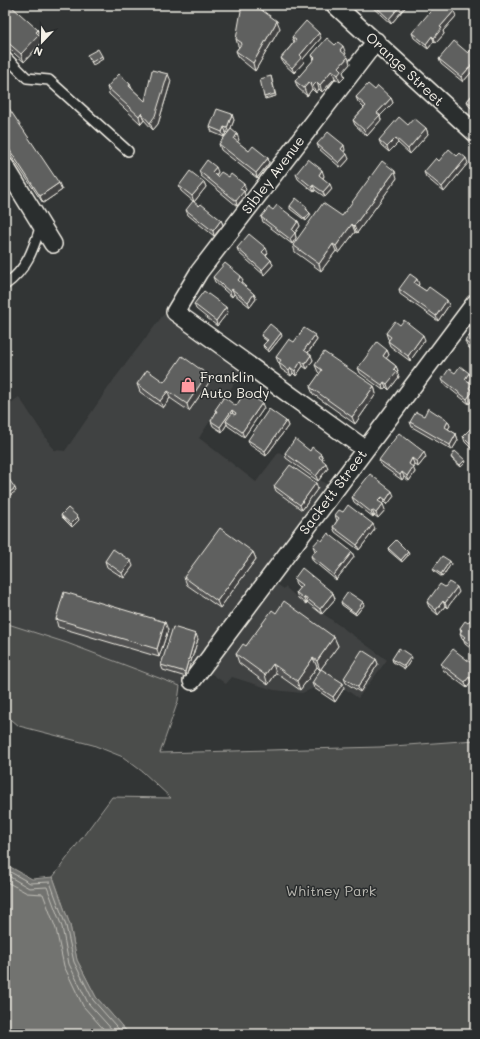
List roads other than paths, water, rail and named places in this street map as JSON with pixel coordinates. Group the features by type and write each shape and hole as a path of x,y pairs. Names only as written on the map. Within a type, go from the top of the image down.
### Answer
{"street":[{"name":"Orange Street","path":"335,5 376,41 475,134"},
{"name":"Sibley Avenue","path":"365,449 175,312 199,272 376,41"},
{"path":"5,166 53,244"},
{"name":"Sackett Street","path":"192,681 475,303"}],"lane":[{"path":"5,56 27,78 49,80 128,151"},
{"path":"5,285 14,278 30,257 41,225"}],"water":[{"path":"5,864 32,879 53,877 70,925 77,960 96,997 129,1034 5,1034"}],"place":[{"name":"Franklin Auto Body","path":"188,385"}],"park label":[{"name":"Whitney Park","path":"331,891"}]}
